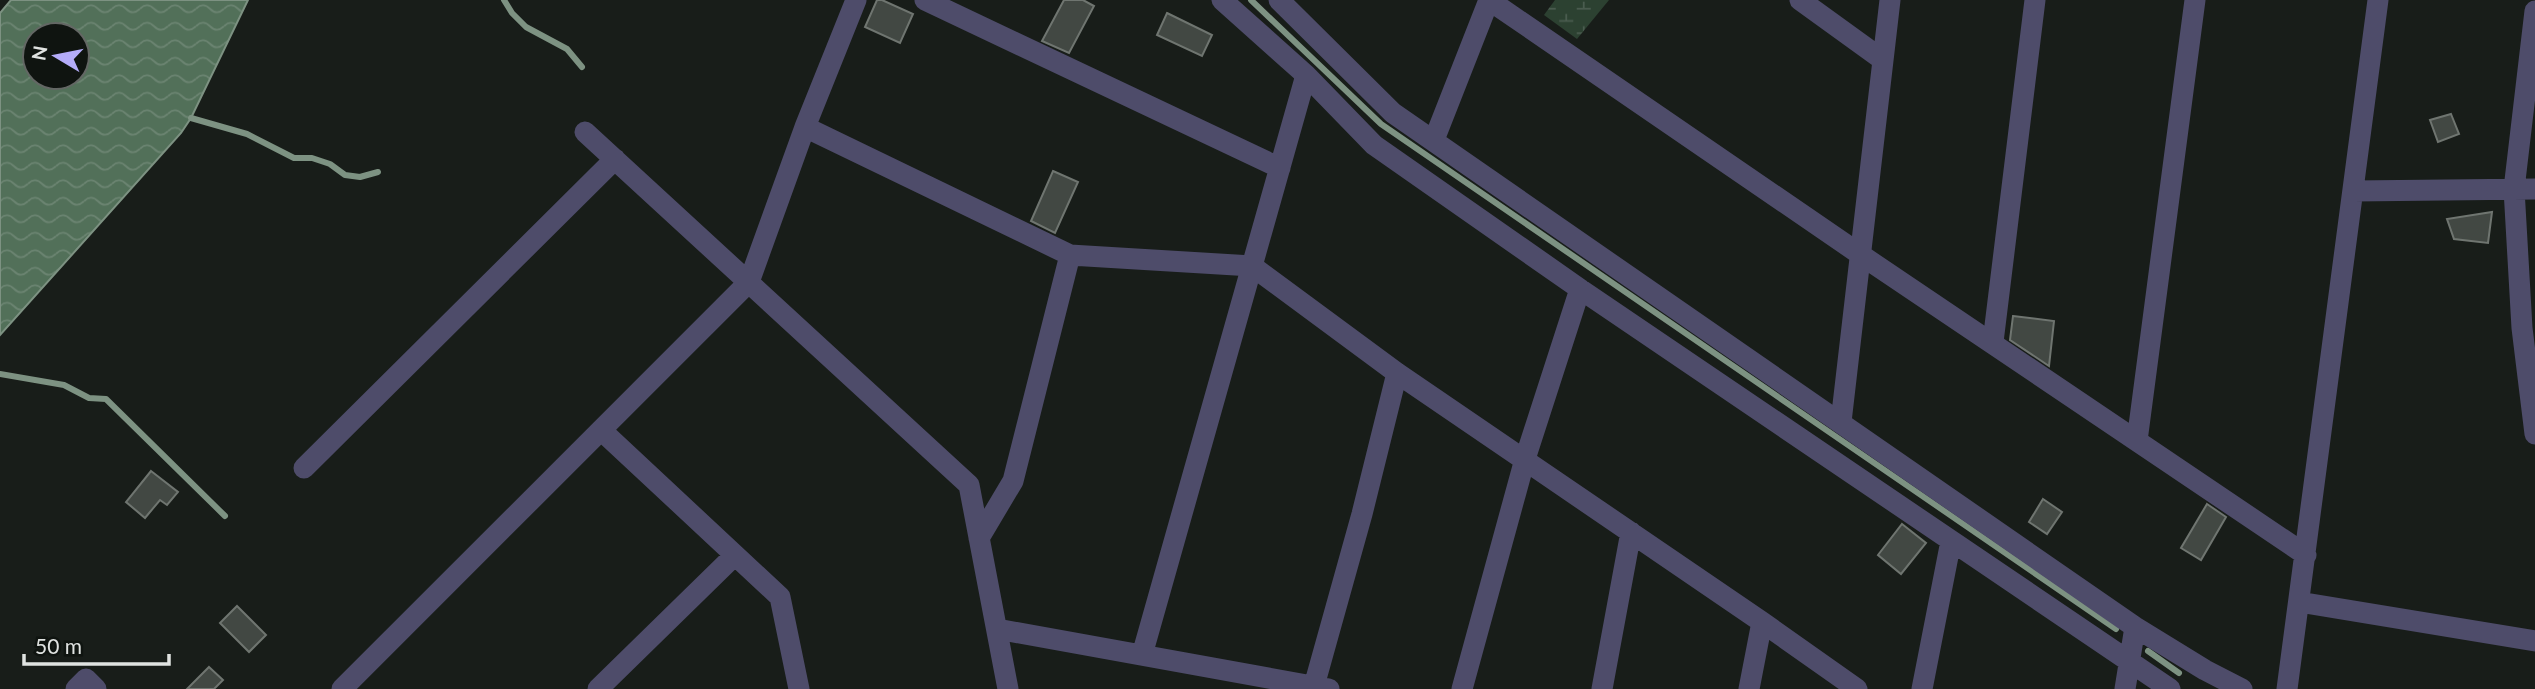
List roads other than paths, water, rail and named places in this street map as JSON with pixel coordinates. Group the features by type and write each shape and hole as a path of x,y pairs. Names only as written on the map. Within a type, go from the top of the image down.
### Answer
{"street":[{"path":"342,689 749,282 856,0"},
{"path":"925,0 1280,168"},
{"path":"1222,0 1306,75 1374,145 1580,289 2171,689"},
{"path":"1279,0 1393,113 2134,627 2242,689"},
{"path":"1434,140 1489,0 2306,555"},
{"path":"1800,0 1883,60"},
{"path":"1842,422 1890,0"},
{"path":"1993,342 2035,0"},
{"path":"2137,441 2195,0"},
{"path":"2287,689 2378,0"},
{"path":"2535,10 2524,189 2528,330 2535,434"},
{"path":"1142,655 1306,75"},
{"path":"806,127 1070,256 1252,266 1397,373 1857,689"},
{"path":"586,132 969,485 1008,689"},
{"path":"304,468 615,159"},
{"path":"2354,191 2524,189"},
{"path":"979,538 1013,481 1070,256"},
{"path":"1462,689 1525,459 1580,289"},
{"path":"997,629 1142,655 1223,679 1322,688 1397,373"},
{"path":"601,430 780,597 799,689"},
{"path":"1602,689 1631,533"},
{"path":"1923,689 1951,541"},
{"path":"598,689 735,555"},
{"path":"2299,602 2535,641"},
{"path":"1749,689 1762,622"},
{"path":"2124,689 2134,627"},
{"path":"76,689 86,679 96,689"}],"water":[{"path":"11,0 248,0 191,118 181,133 0,335 0,13"}],"waterway":[{"path":"504,0 526,27 567,49 582,67"},
{"path":"1251,0 1381,124 2116,629"},
{"path":"191,118 247,134 294,158 312,158 330,164 345,175 360,177 378,172"},
{"path":"0,374 64,385 89,398 106,399 225,516"},
{"path":"2148,651 2179,673"}]}
